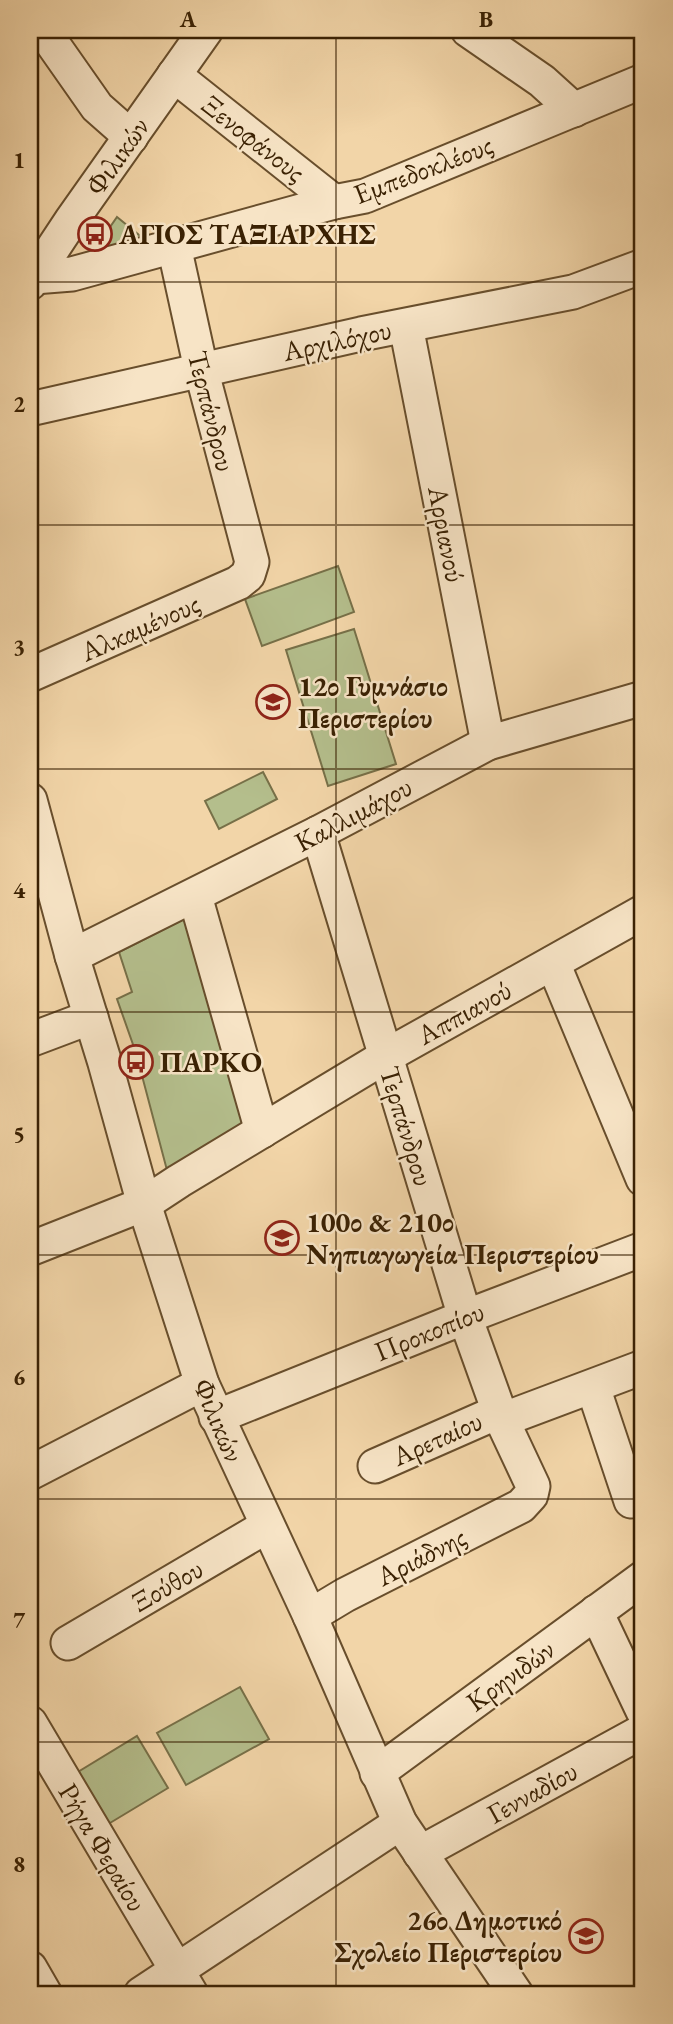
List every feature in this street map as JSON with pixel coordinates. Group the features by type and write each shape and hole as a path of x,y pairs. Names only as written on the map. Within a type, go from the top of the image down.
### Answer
{"street":[{"path":"43,30 97,107 131,137"},
{"name":"Φιλικών","path":"32,280 206,30"},
{"path":"480,33 542,81 574,110"},
{"name":"Ξενοφάνους","path":"174,75 334,202"},
{"name":"Εμπεδοκλέους","path":"32,280 72,274 334,202 365,196 643,81"},
{"name":"Τερπάνδρου","path":"174,246 201,369 252,562 248,575"},
{"name":"Αρχιλόχου","path":"30,409 361,334 573,292 643,265"},
{"name":"Αρριανού","path":"406,326 488,743"},
{"name":"Αλκαμένους","path":"30,675 238,583 248,575"},
{"name":"Καλλιμάχου","path":"72,956 195,896 488,743 643,698"},
{"name":"Φιλικών","path":"30,800 37,860 72,956 144,1204 202,1384 310,1616 400,1823 516,1994"},
{"name":"Τερπάνδρου","path":"318,833 465,1317 501,1416 533,1486 531,1495"},
{"path":"195,896 262,1131"},
{"name":"Αππιανού","path":"30,1249 144,1204 386,1056 643,912"},
{"path":"553,963 643,1179"},
{"path":"30,1040 91,1017"},
{"name":"Προκοπίου","path":"216,1417 643,1249"},
{"name":"Αρεταίου","path":"375,1466 501,1416 593,1387 643,1367"},
{"path":"30,1472 202,1384"},
{"path":"593,1387 631,1501 643,1496"},
{"name":"Αριάδνης","path":"310,1616 345,1595 521,1506 531,1495"},
{"name":"Ξούθου","path":"68,1643 267,1526"},
{"name":"Κρηνιδών","path":"377,1773 643,1578"},
{"path":"596,1612 643,1711"},
{"name":"Ρήγα Φεραίου","path":"30,1723 184,1982"},
{"name":"Γενναδίου","path":"420,1853 643,1731"},
{"path":"141,1994 184,1982 400,1823"},
{"path":"30,1968 45,1994"}],"green space":[{"path":"117,217 144,239 92,253"},
{"path":"338,566 354,612 262,646 245,599"},
{"path":"354,629 396,764 328,786 286,650"},
{"path":"263,772 277,799 219,829 205,801"},
{"path":"184,919 246,1122 168,1174 136,1053 117,999 132,992 119,952"},
{"path":"240,1687 269,1739 186,1785 157,1733"},
{"path":"137,1736 168,1788 100,1829 68,1778"}],"place":[{"name":"ΑΓΙΟΣ ΤΑΞΙΑΡΧΗΣ","path":"95,234"},
{"name":"12ο Γυμνάσιο Περιστερίου","path":"273,702"},
{"name":"ΠΑΡΚΟ","path":"136,1062"},
{"name":"100ο & 210ο Νηπιαγωγεία Περιστερίου","path":"282,1238"},
{"name":"26ο Δημοτικό Σχολείο Περιστερίου","path":"586,1936"}]}
